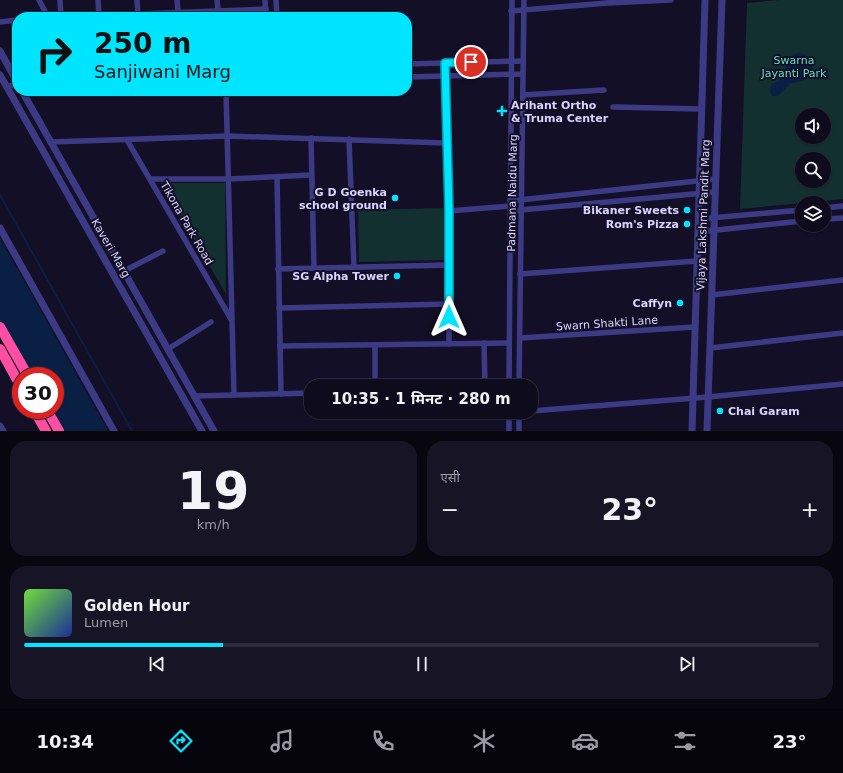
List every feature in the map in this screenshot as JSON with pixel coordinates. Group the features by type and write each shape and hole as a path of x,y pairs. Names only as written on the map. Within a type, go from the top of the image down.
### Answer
{"highway":[{"path":"0,327 23,367"},
{"path":"0,349 12,371"},
{"path":"39,419 46,431"},
{"path":"52,419 59,431"}],"street":[{"path":"39,0 45,12"},
{"path":"60,0 60,12"},
{"path":"98,0 99,12"},
{"path":"138,0 138,12"},
{"path":"177,0 178,12 266,9 265,0"},
{"path":"217,0 218,10"},
{"path":"276,0 277,12"},
{"name":"Padmana Naidu Marg","path":"509,379 512,0"},
{"name":"Padmana Naidu Marg","path":"519,379 524,0"},
{"path":"512,11 671,0"},
{"name":"Vijaya Lakshmi Pandit Marg","path":"692,431 705,0"},
{"name":"Vijaya Lakshmi Pandit Marg","path":"707,431 722,0"},
{"path":"0,22 12,21"},
{"path":"0,51 12,70"},
{"path":"412,64 523,61"},
{"path":"445,63 449,211 449,344"},
{"path":"412,77 523,74"},
{"path":"0,75 12,76"},
{"name":"Kaveri Marg","path":"0,75 202,431"},
{"path":"6,86 12,85"},
{"path":"523,95 604,90"},
{"name":"Kaveri Marg","path":"25,96 214,431"},
{"path":"226,96 228,179 312,175"},
{"path":"612,107 702,109"},
{"path":"51,142 228,136 446,143"},
{"path":"311,138 314,268"},
{"path":"349,139 354,267"},
{"path":"127,140 151,179"},
{"path":"277,177 281,394"},
{"name":"Tikona Park Road","path":"232,321 151,179 228,179 232,321 234,395"},
{"path":"449,211 510,206 522,200 716,180"},
{"path":"510,206 522,210 715,192"},
{"path":"831,207 843,206"},
{"path":"698,219 795,211"},
{"path":"831,219 843,218"},
{"path":"698,232 795,223"},
{"path":"0,228 114,431"},
{"path":"124,271 163,251"},
{"path":"520,274 697,261"},
{"path":"278,268 449,265"},
{"path":"712,295 843,280"},
{"path":"279,308 449,304"},
{"path":"168,349 211,322"},
{"name":"Swarn Shakti Lane","path":"520,338 695,327"},
{"path":"710,348 843,333"},
{"path":"484,343 485,379"},
{"path":"280,346 509,343"},
{"path":"375,345 375,379"},
{"path":"538,410 708,398 843,384"},
{"path":"195,396 304,393"},
{"path":"509,431 510,419"},
{"path":"519,419 519,431"},
{"path":"0,426 3,431"}],"green space":[{"name":"Swarna Jayanti Park","path":"779,0 843,0 843,199 831,200 831,196 795,196 795,204 740,209 747,3"},
{"path":"161,183 225,183 226,294"},
{"path":"444,208 445,260 359,262 358,210"}],"water":[{"path":"798,53 810,58 812,63 811,74 800,82 791,83 778,96 772,96 770,92 771,85 783,77 789,57"},
{"path":"0,238 108,431 59,431 53,419 64,419 64,367 24,367 0,325"}],"waterway":[{"path":"0,195 132,431"}],"place":[{"name":"Arihant Ortho & Truma Center","path":"502,111"},
{"name":"G D Goenka school ground","path":"395,198"},
{"name":"Bikaner Sweets","path":"687,210"},
{"name":"Rom's Pizza","path":"687,224"},
{"name":"SG Alpha Tower","path":"397,276"},
{"name":"Caffyn","path":"680,303"},
{"name":"Chai Garam","path":"720,411"}],"route":[{"path":"449,317 449,211 445,63 471,62"}]}
